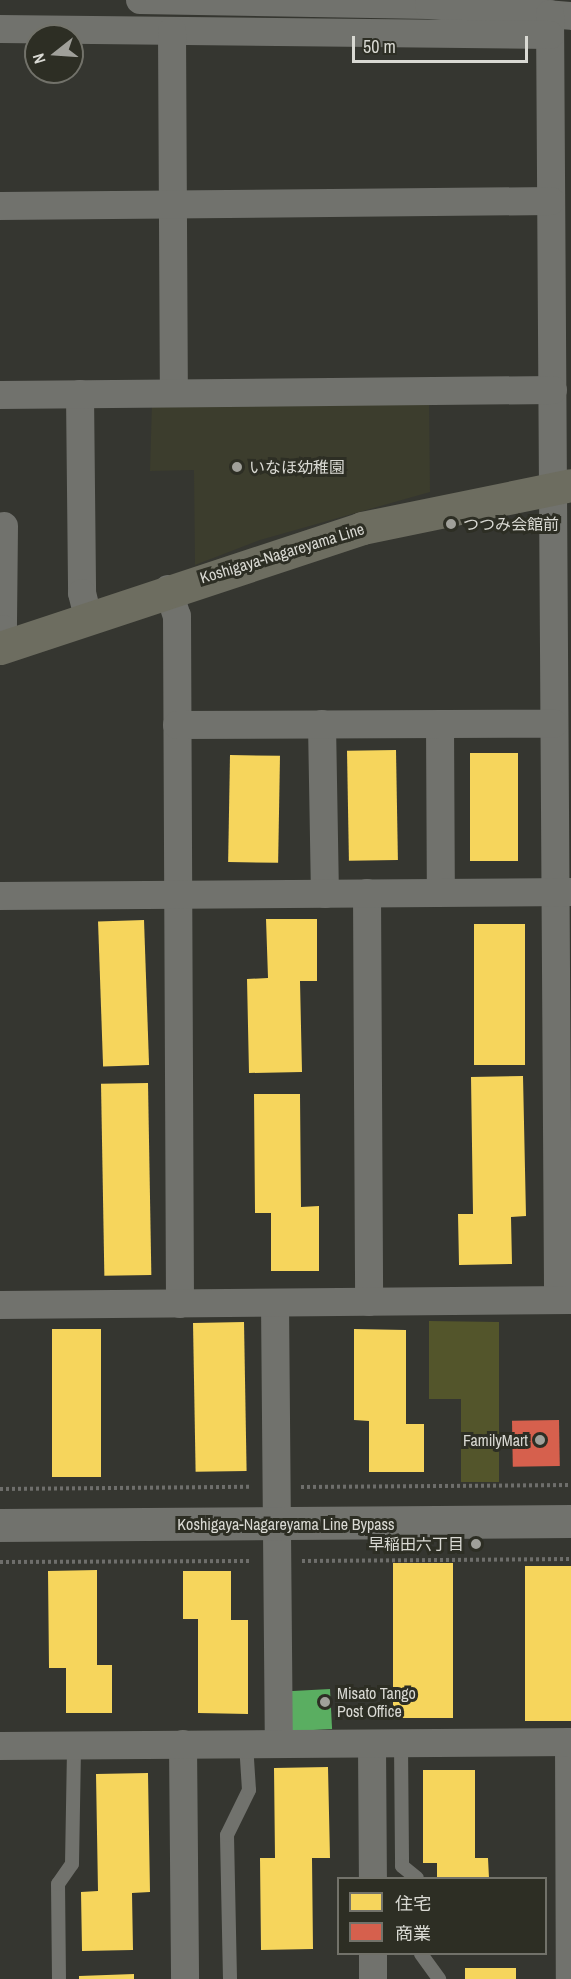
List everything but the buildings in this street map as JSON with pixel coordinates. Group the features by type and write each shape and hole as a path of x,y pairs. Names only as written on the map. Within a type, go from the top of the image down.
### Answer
{"main road":[{"name":"Koshigaya-Nagareyama Line","path":"4,647 168,589 362,528 562,486"}],"street":[{"path":"140,0 429,5 557,22"},
{"path":"0,29 172,31 557,22"},
{"path":"0,1305 565,1300 563,892 554,724 562,486 553,390 551,201 557,22"},
{"path":"172,31 174,393"},
{"path":"0,206 551,201"},
{"path":"0,395 553,390"},
{"path":"80,394 82,593 88,616"},
{"path":"4,526 4,647"},
{"path":"168,589 177,616 180,1304"},
{"path":"322,724 325,894"},
{"path":"440,724 441,892"},
{"path":"177,725 554,724"},
{"path":"0,896 563,892"},
{"path":"367,893 369,1302"},
{"path":"275,1303 279,1744"},
{"name":"Koshigaya-Nagareyama Line Bypass","path":"0,1526 571,1521"},
{"path":"0,1746 570,1742 570,1979"},
{"path":"183,1744 185,1979"},
{"path":"372,1745 373,1877"},
{"path":"373,1955 373,1979"}],"lane":[{"path":"230,1979 227,1835 249,1790 246,1744"},
{"path":"401,1744 402,1866 416,1877"},
{"path":"59,1979 58,1884 72,1864 74,1745"},
{"path":"422,1955 439,1979"}],"shaded area":[{"path":"429,400 430,492 260,540 195,565 194,470 150,471 152,402"}],"green space":[{"path":"429,1321 499,1322 499,1482 461,1482 461,1399 429,1399"}],"place":[{"name":"いなほ幼稚園","path":"237,467"},
{"name":"つつみ会館前","path":"451,524"},
{"name":"FamilyMart","path":"540,1440"},
{"name":"早稲田六丁目","path":"476,1544"},
{"name":"Misato Tango Post Office","path":"325,1702"}]}
